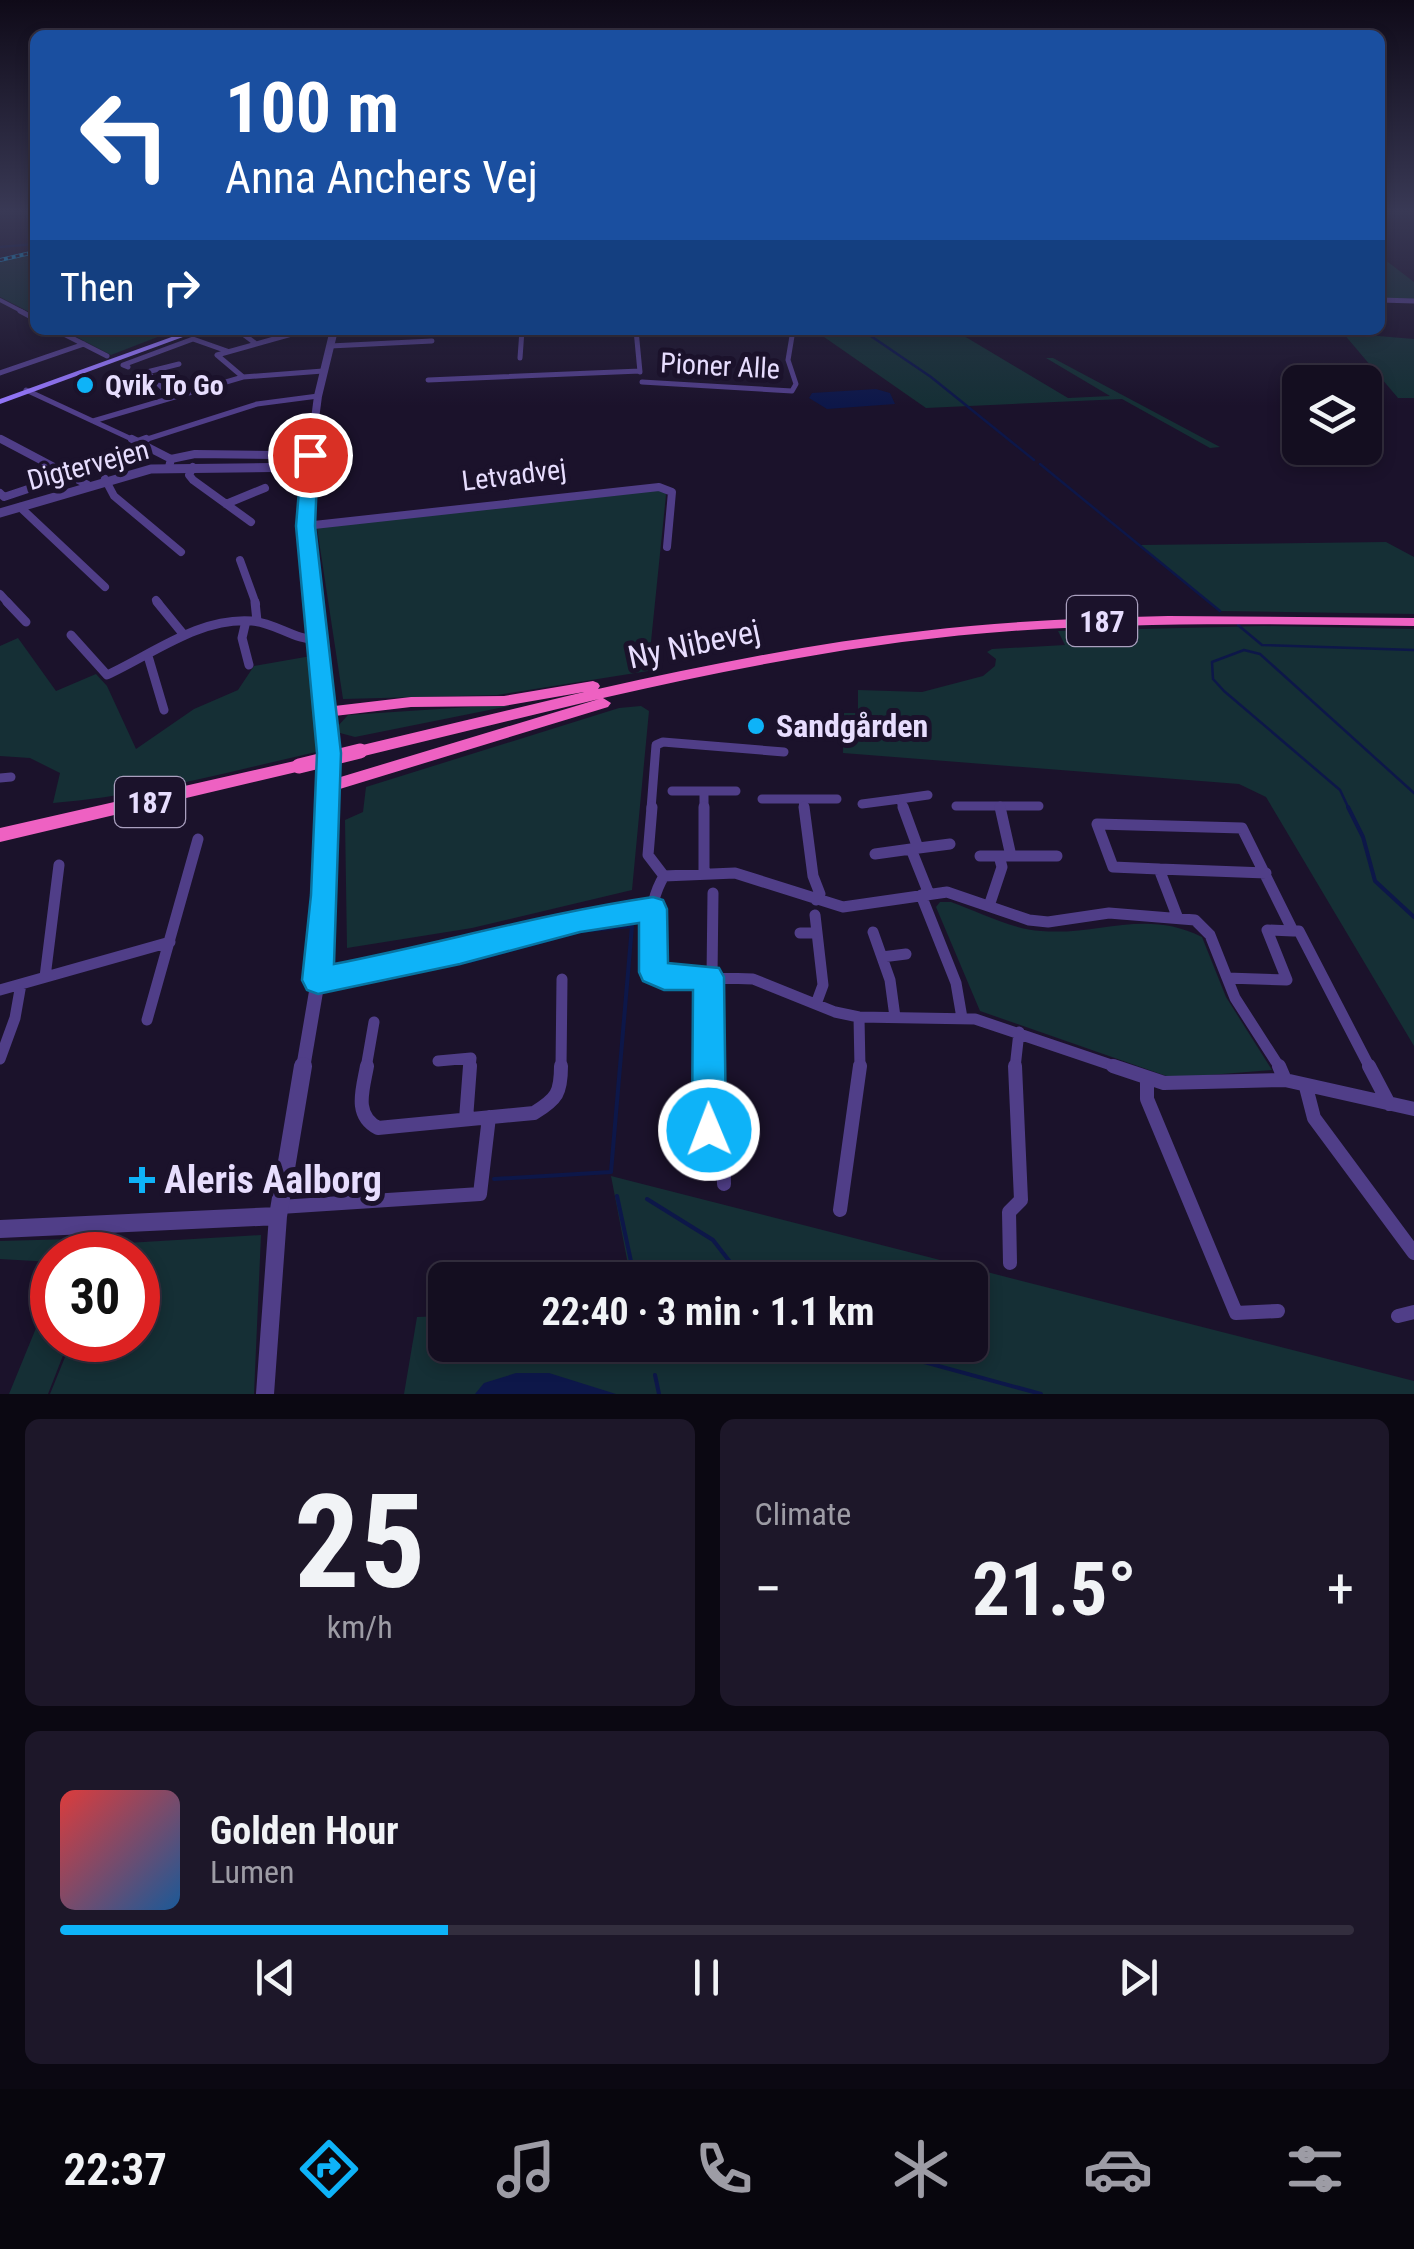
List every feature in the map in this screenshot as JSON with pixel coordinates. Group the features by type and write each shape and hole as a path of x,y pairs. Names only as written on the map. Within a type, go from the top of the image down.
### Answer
{"highway":[{"name":"Ny Nibevej","path":"0,835 730,665 920,635 1086,621 1212,618 1414,622"},
{"path":"330,786 620,698 791,655"},
{"path":"326,712 411,702 504,701 730,665"}],"main road":[{"path":"0,401 184,335"}],"street":[{"path":"0,300 30,316"},
{"path":"1385,300 1414,301"},
{"path":"0,308 10,306"},
{"path":"66,335 107,356"},
{"path":"244,335 255,343"},
{"path":"243,378 217,356 286,335"},
{"path":"264,1394 279,1212 318,980 330,786 306,526 308,467 322,371 333,335"},
{"path":"520,358 522,335"},
{"path":"428,380 518,372 640,370 636,335"},
{"name":"Pioner Alle","path":"640,370 642,383 792,391 796,384 788,360 792,335"},
{"path":"128,366 124,365 193,339 227,351"},
{"path":"330,346 432,341"},
{"path":"0,373 84,344"},
{"path":"172,397 147,372 179,364"},
{"path":"93,421 243,378 322,371"},
{"path":"119,387 152,378"},
{"path":"28,390 138,442 170,463 196,454 275,455"},
{"path":"138,442 257,404 318,396"},
{"path":"0,439 88,485"},
{"name":"Digtervejen","path":"0,513 170,463 193,467 308,467"},
{"path":"193,467 189,475 194,480 251,522"},
{"path":"0,493 4,497 70,475"},
{"path":"105,480 114,496 181,552"},
{"name":"Letvadvej","path":"306,526 658,486 672,492 667,547"},
{"path":"226,504 265,488"},
{"path":"20,506 105,587"},
{"path":"240,560 256,604 242,638 249,666"},
{"path":"0,594 26,622"},
{"path":"156,600 184,635"},
{"path":"71,635 107,676 202,627 252,621 279,627 299,640 318,640"},
{"path":"148,656 164,710"},
{"path":"664,876 648,855 656,745 663,742 784,752"},
{"path":"672,792 736,791"},
{"path":"704,792 704,874"},
{"path":"862,804 928,795"},
{"path":"762,799 837,799"},
{"path":"803,799 813,876 820,894 816,900"},
{"path":"900,799 925,894 956,983 962,1018"},
{"path":"956,806 1039,806"},
{"path":"989,906 1005,856 1000,806"},
{"path":"1266,873 1113,867 1098,824 1242,828 1266,873 1294,931"},
{"path":"147,1020 198,839"},
{"path":"875,854 950,844"},
{"path":"980,856 1057,856"},
{"path":"46,977 59,866"},
{"path":"1159,869 1177,916"},
{"path":"1285,1080 1279,1062 1234,996 1206,927 1177,916 1109,913 1048,922 1030,920 948,892 844,906 756,878 704,874 664,876 656,886 654,972 664,976 754,979 859,1017 962,1018 1019,1032 1148,1078 1179,1085 1285,1080 1414,1109"},
{"path":"713,893 709,1130 724,1143 724,1184"},
{"path":"318,980 460,952 580,920 653,909"},
{"path":"815,915 823,985 816,1004"},
{"path":"1227,978 1287,980 1267,930 1299,931 1389,1104"},
{"path":"800,932 817,933"},
{"path":"873,932 890,980 895,1017"},
{"path":"0,990 170,942"},
{"path":"882,958 906,954"},
{"path":"374,1022 360,1107 368,1124 378,1128 534,1114 556,1100 561,1089 562,979"},
{"path":"0,1060 15,1018 21,984"},
{"path":"840,1210 862,1051 859,1017"},
{"path":"1010,1263 1009,1212 1021,1200 1014,1050 1019,1032"},
{"path":"438,1061 472,1058 466,1119"},
{"path":"1148,1078 1148,1098 1236,1314 1278,1310"},
{"path":"1306,1087 1314,1118 1414,1253"},
{"path":"0,1229 279,1212 480,1194 490,1117"}],"green space":[{"path":"0,275 30,275 30,312 0,297"},
{"path":"1385,275 1405,275 1414,282 1414,299 1385,298"},
{"path":"73,335 163,335 111,355"},
{"path":"821,335 962,335 1068,398 1110,396 1046,358 1053,358 1220,447 1210,448 1122,399 926,408"},
{"path":"1345,335 1414,339 1414,398 1398,398 1382,379 1382,365 1370,365"},
{"path":"654,489 665,491 666,495 648,671 497,695 343,699 317,528"},
{"path":"1386,542 1414,557 1414,614 1220,611 1140,545"},
{"path":"1264,626 1414,629 1414,1046 1266,797 1239,784 843,753 844,713 858,713 858,690 922,692 983,676 995,666 996,659 987,652 992,649 1065,645 1058,631"},
{"path":"18,638 56,691 96,674 107,686 136,749 194,709 238,690 254,666 311,656 316,752 152,789 53,803 60,773 30,758 0,756 0,646"},
{"path":"509,706 355,737 340,733 337,727 348,715"},
{"path":"641,706 649,711 632,890 472,928 347,948 345,820 363,812 366,787 619,708"},
{"path":"940,902 951,902 1030,930 1062,932 1141,924 1181,929 1202,937 1226,997 1272,1070 1172,1078 980,1011 936,907"},
{"path":"611,1176 948,1262 628,1262"},
{"path":"261,1235 254,1394 50,1394 63,1362 160,1362 160,1241"},
{"path":"30,1240 30,1261 0,1259 0,1241"},
{"path":"988,1272 1414,1381 1414,1394 404,1394 417,1317 428,1317 428,1362 988,1362"},
{"path":"30,1343 30,1362 60,1362 48,1394 9,1394"}],"shaded area":[{"path":"876,389 890,393 895,404 827,409 809,398 812,393"},
{"path":"516,1373 549,1373 616,1394 475,1394 484,1383"}],"waterway":[{"path":"869,335 931,377 1034,460"},
{"path":"1040,464 1220,611"},
{"path":"1238,625 1262,645 1414,650"},
{"path":"1349,809 1340,790 1224,691 1213,679 1212,662 1244,650 1260,654 1414,793"},
{"path":"1349,809 1363,837 1375,881 1414,917"},
{"path":"470,961 581,931 632,926 611,1172 494,1179"},
{"path":"355,961 416,953 467,940"},
{"path":"617,1196 631,1262"},
{"path":"647,1199 713,1240 730,1262"},
{"path":"924,1362 1041,1394"},
{"path":"655,1375 659,1394"}],"place":[{"name":"Qvik To Go","path":"85,385"},
{"name":"Sandgården","path":"756,726"},
{"name":"Aleris Aalborg","path":"142,1180"}],"route":[{"path":"310,455 306,526 330,786 318,980 460,952 617,912 653,909 654,972 664,976 708,977 709,1130"}]}
